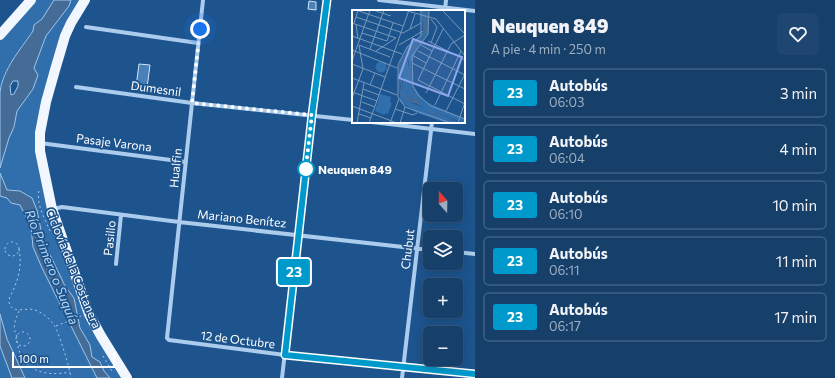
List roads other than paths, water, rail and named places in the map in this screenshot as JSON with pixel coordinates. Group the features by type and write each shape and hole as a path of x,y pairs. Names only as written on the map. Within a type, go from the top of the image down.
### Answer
{"main road":[{"path":"0,35 31,0"},
{"path":"85,0 71,23 66,36 46,102 40,132 40,151 52,209 89,314 127,378"}],"street":[{"name":"Hualfin","path":"166,338 203,0"},
{"path":"282,378 312,115 327,0"},
{"path":"379,0 460,10"},
{"path":"445,9 446,0"},
{"path":"465,10 475,11"},
{"path":"86,27 198,43"},
{"name":"Dumesnil","path":"76,87 192,103 352,120"},
{"path":"381,123 475,134"},
{"name":"Chubut","path":"402,378 432,123"},
{"name":"Pasaje Varona","path":"40,143 186,162"},
{"name":"Mariano Benítez","path":"52,209 62,207 179,222 423,249"},
{"name":"Pasillo","path":"116,264 121,215"},
{"path":"463,253 475,254"},
{"name":"12 de Octubre","path":"166,338 170,340 285,355 475,374"}],"water":[{"path":"54,0 71,0 69,6 46,36 34,68 38,75 33,89 17,111 14,127 0,168 0,92 2,84 8,68 33,31 34,25 42,19","holes":["13,81 18,81 18,86 14,94 11,95 10,86"]},
{"name":"Río Primero o Suquía","path":"0,173 7,190 20,191 32,198 37,210 43,240 65,286 74,298 80,328 90,345 92,357 100,362 104,371 110,378 97,378 42,268 33,247 31,227 20,205 11,203 7,198 0,196"},
{"path":"0,314 7,339 25,378 12,378 0,346"}],"place":[{"name":"Neuquen 849","path":"306,169"}]}
